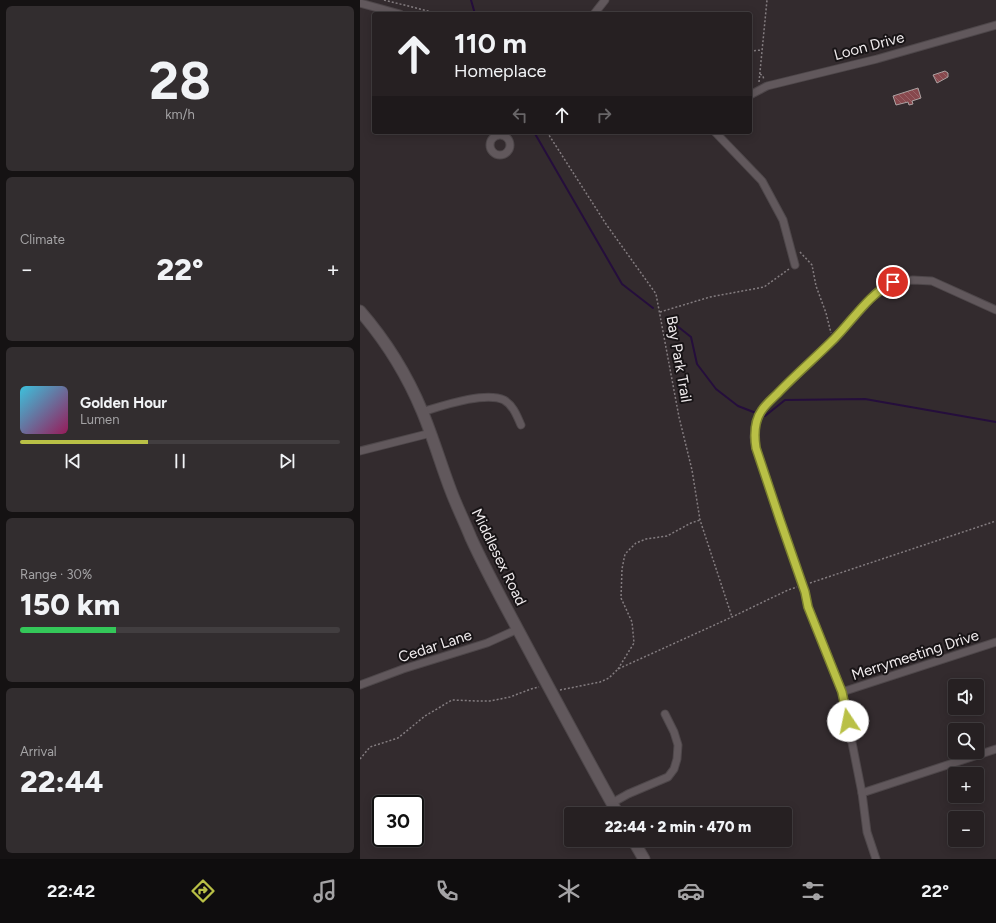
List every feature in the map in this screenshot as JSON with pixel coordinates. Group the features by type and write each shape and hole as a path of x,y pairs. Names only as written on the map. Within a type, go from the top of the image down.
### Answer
{"main road":[{"name":"Middlesex Road","path":"360,311 373,326 391,352 416,398 431,433 451,491 472,540 548,687 614,807"},
{"path":"637,847 644,859"}],"street":[{"path":"596,12 605,0"},
{"path":"360,3 393,12"},
{"name":"Loon Drive","path":"752,94 767,86 877,59 996,25"},
{"path":"717,134 762,181 783,220 795,265"},
{"path":"876,859 867,832 862,794 842,692 808,607 805,592 756,448 754,437 756,422 762,410 782,389 832,340 875,294 893,282 913,280 932,281 996,310"},
{"path":"422,412 456,402 489,397 503,399 507,402 514,409 521,424"},
{"path":"360,451 431,433"},
{"name":"Cedar Lane","path":"360,685 487,643 518,629"},
{"name":"Merrymeeting Drive","path":"842,692 996,642"},
{"path":"612,803 668,776 674,769 677,759 678,745 674,732 665,714"},
{"path":"862,794 996,749"}],"path":[{"path":"384,0 432,12"},
{"path":"758,90 767,0"},
{"path":"752,51 762,50"},
{"name":"Bay Park Trail","path":"548,134 606,224 656,294 679,417 692,470 700,520 732,617"},
{"path":"797,249 812,265 816,286 826,313 832,340"},
{"path":"660,312 710,297 764,287 795,265"},
{"path":"360,759 370,747 398,738 426,716 452,700 490,701 510,698 541,686 561,690 600,682 609,678 618,669 634,643 632,622 621,598 622,569 625,554 636,543 646,539 667,536 691,523 700,520"}],"building":[{"path":"945,71 948,73 948,77 937,83 933,75"},
{"path":"918,88 921,98 912,101 913,104 909,105 908,102 896,105 893,96"}],"waterway":[{"path":"471,0 474,12"},
{"path":"535,134 622,284 653,308"},
{"path":"667,318 691,337 697,364 716,389 738,406 756,413"},
{"path":"765,416 785,400 865,399 996,422"}],"route":[{"path":"848,721 842,692 808,607 805,592 756,448 754,437 756,422 762,410 834,339 875,294 893,282"}]}
